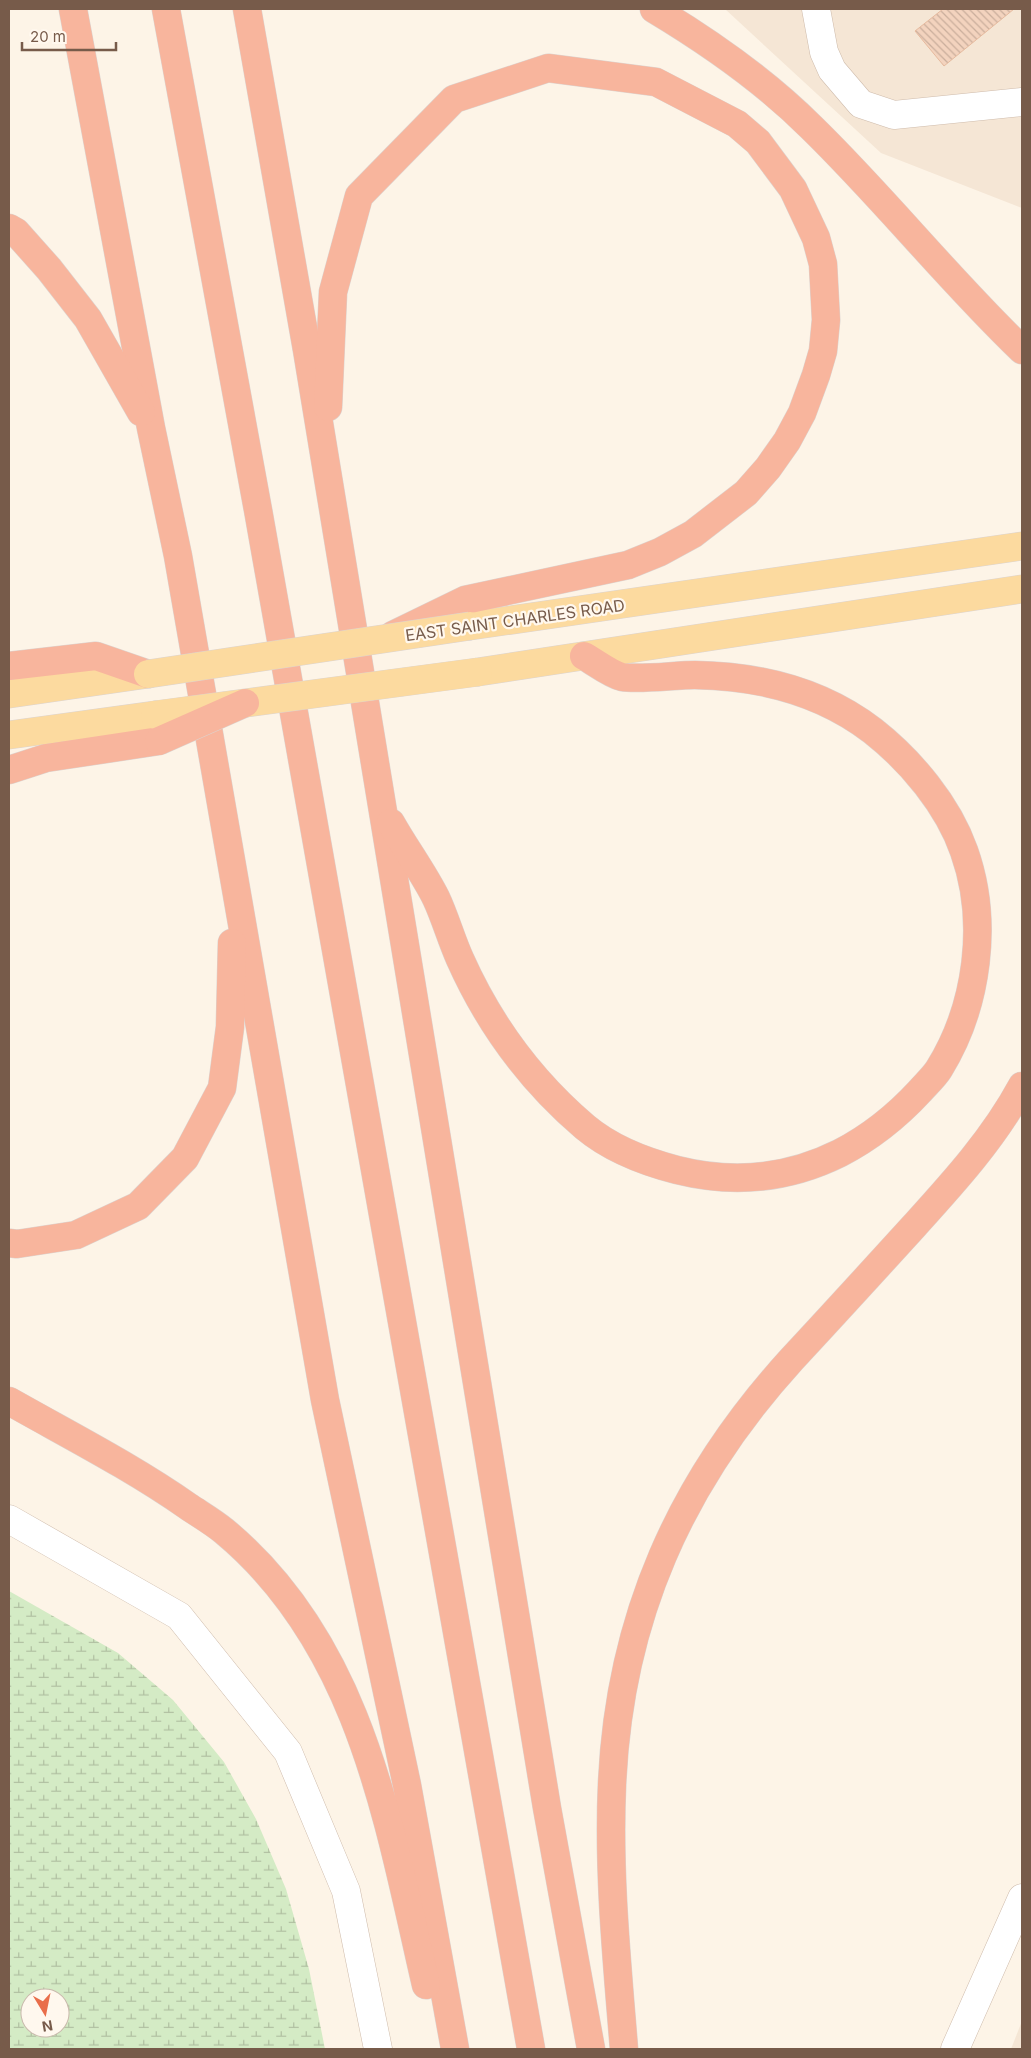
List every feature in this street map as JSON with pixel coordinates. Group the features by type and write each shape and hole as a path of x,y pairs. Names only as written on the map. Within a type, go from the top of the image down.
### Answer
{"highway":[{"path":"73,9 151,428 182,575 218,776 227,847 325,1400 407,1785 455,2049"},
{"path":"166,9 258,510 531,2049"},
{"path":"247,9 384,811 547,1808 591,2049"},
{"path":"654,9 687,29 754,78 811,126 986,316 1022,350"},
{"path":"326,466 333,292 359,196 454,99 548,68 656,82 737,124 758,142 778,165 806,213 816,238 823,264 826,292 823,351 811,392 787,441 768,468 746,493 693,534 660,552 628,565 465,600 386,639"},
{"path":"9,228 16,232 49,269 88,319 151,428"},
{"path":"9,666 96,656 148,674"},
{"path":"384,811 436,898 460,960 507,1043 532,1076 589,1130 654,1164 692,1173 735,1178 780,1174 805,1168 853,1146 880,1130 908,1104 938,1070 960,1024 976,963 976,910 965,852 942,807 907,761 889,744 842,710 815,697 792,688 750,679 697,675 622,676 584,656"},
{"path":"9,770 46,758 159,741 245,703"},
{"path":"9,1243 76,1235 138,1206 185,1158 222,1088 230,1028 232,946 227,847"},
{"path":"624,2049 613,1885 612,1786 618,1715 632,1642 656,1569 671,1534 704,1474 738,1424 778,1375 956,1180 988,1138 1022,1086"},
{"path":"9,1401 160,1487 224,1531 274,1580 314,1636 342,1687 374,1771 396,1856 440,2049"}],"main road":[{"name":"EAST SAINT CHARLES ROAD","path":"9,694 1022,546"},
{"path":"9,735 478,672 1022,590"}],"street":[{"path":"816,9 824,52 832,70 861,104 894,115 1022,102"},
{"path":"9,1519 178,1616 288,1752 346,1891 378,2049"},
{"path":"955,2049 1022,1898"}],"shaded area":[{"path":"725,9 1022,9 1022,208 881,153"},
{"path":"1022,2021 1022,2049 1011,2049"}],"green space":[{"path":"9,1591 118,1653 173,1700 224,1762 256,1819 286,1889 309,1969 325,2049 9,2049"}],"building":[{"path":"943,9 1014,9 944,66 915,31"}]}
